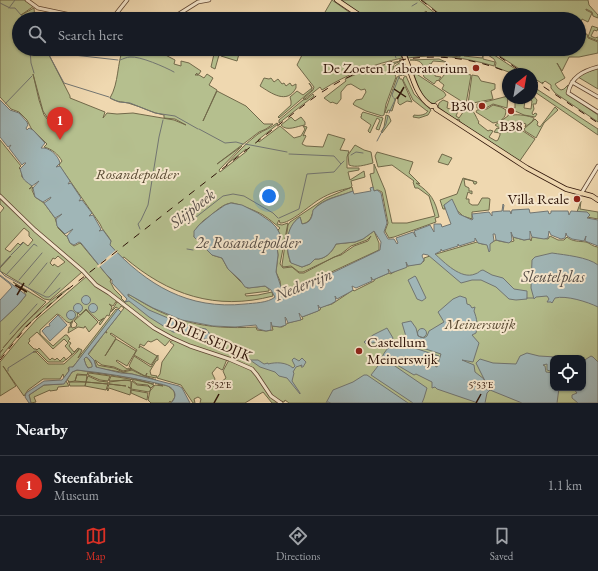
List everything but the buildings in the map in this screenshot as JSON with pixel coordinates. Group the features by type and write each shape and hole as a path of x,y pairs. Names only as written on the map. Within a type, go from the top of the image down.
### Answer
{"main road":[{"path":"336,0 354,12"},
{"path":"403,56 417,89 425,101 432,107 523,166 566,189 598,199"},
{"path":"582,193 598,199"}],"street":[{"path":"27,0 38,8 57,12"},
{"path":"118,12 127,0"},
{"path":"182,12 198,2 208,0"},
{"path":"598,67 583,72 571,83 568,93 598,112"},
{"path":"571,83 598,97"},
{"path":"582,193 598,166"},
{"name":"DRIELSEDIJK","path":"0,196 34,230 84,272 97,286 110,293 144,321 164,334 190,346 229,359 252,369 257,374 271,396 281,403"}],"green space":[{"name":"Rosandepolder","path":"0,0 26,0 34,6 25,12 12,12 12,56 50,56 70,98 105,112 103,118 107,113 133,113 174,120 186,125 175,119 164,118 164,115 110,98 115,86 121,56 167,56 175,60 174,64 181,66 181,61 189,63 201,71 197,75 204,78 207,74 213,78 209,85 217,90 203,121 217,91 246,106 264,124 273,124 259,132 217,164 242,146 219,170 220,172 247,151 246,149 226,165 249,141 277,123 278,124 258,140 259,142 280,126 294,138 301,136 305,129 303,126 307,127 303,136 306,136 302,144 306,146 323,147 328,134 345,139 340,150 349,151 347,157 347,168 359,168 359,170 348,172 350,180 364,171 365,177 351,181 352,186 350,188 352,187 353,191 330,199 317,206 306,223 302,224 300,217 296,220 289,233 287,243 290,262 302,267 310,264 315,259 325,257 330,253 336,244 355,242 363,239 374,231 379,243 379,250 284,294 276,272 278,255 277,247 280,238 278,230 280,228 261,214 231,203 222,206 202,222 197,227 194,237 212,255 222,258 228,269 247,288 265,286 269,289 269,291 245,294 246,296 272,292 273,296 232,302 212,300 175,290 141,270 124,257 122,258 109,245 111,241 110,239 59,165 62,161 60,158 52,150 44,147 47,144 31,128 27,120 19,112 11,109 0,97","holes":["33,74 43,111 61,134 59,134 44,115","349,188 326,198 290,222 288,225 282,265 283,267 291,266 299,272 303,272 329,260 304,273 299,273 292,267 283,268 280,264 288,223 282,225 277,224 279,220 280,223 289,220 324,197","371,236 368,241 354,246 341,255 336,257 351,246 367,240"]},
{"path":"332,0 349,12 325,12"},
{"path":"338,0 419,0 434,12 426,11 358,12"},
{"path":"422,0 588,0 589,5 598,15 598,18 593,16 592,12 586,9 592,13 588,22 586,21 586,12 437,12"},
{"path":"34,8 34,12 27,12"},
{"path":"592,26 598,28 597,31 594,30 591,36 595,38 598,37 598,41 588,37"},
{"path":"586,34 588,38 598,42 598,53 586,56"},
{"path":"214,56 219,56 215,69 211,67"},
{"path":"221,56 238,56 237,61"},
{"path":"302,56 401,56 402,58 361,70 322,90 320,87 305,99 303,99 313,90 314,87 297,65"},
{"path":"407,56 430,56 419,57 408,58"},
{"path":"441,56 482,58 483,56 483,59 495,62 494,66"},
{"path":"490,56 496,56 514,68 502,68 502,70 495,67 496,63 494,59"},
{"path":"500,56 584,56 569,57 562,71 557,63 565,78 555,84 561,90 568,85 568,94 598,115 598,122 555,93 551,88 551,85 545,81 543,83 542,82 543,84 538,81 538,68 518,68"},
{"path":"439,59 446,62 433,61 429,64 427,71 424,70 421,62 410,60"},
{"path":"401,61 394,64 393,70 396,77 386,104 384,115 382,116 366,111 353,104 356,100 362,99 366,92 365,89 361,90 351,84 347,85 341,92 341,99 337,104 331,103 324,98 346,81 345,79 373,68"},
{"path":"404,62 407,73 404,75 399,75 395,72 395,66"},
{"path":"598,68 598,89 578,77 583,74"},
{"path":"450,71 471,75 466,104 442,89 444,85 439,81"},
{"path":"425,72 435,73 435,76 441,77 434,84 424,77 423,74"},
{"path":"415,73 444,92 446,95 445,97 434,104 427,100 419,88 414,75"},
{"path":"472,75 478,76 481,81 495,84 495,89 491,91 493,99 468,104"},
{"path":"399,76 400,79 402,79 412,102 407,101 400,105 398,103 398,97 396,98 392,111 388,110 387,113 385,112 397,77"},
{"path":"406,76 414,94 431,110 428,115 419,118 413,117 414,115 424,114 428,111 413,100 403,80"},
{"path":"264,78 271,78 274,82 278,79 286,86 290,83 292,86 296,84 296,88 288,96 279,96 260,86"},
{"path":"312,88 312,90 279,118 278,117 291,105 290,97 297,91 303,95"},
{"path":"538,90 598,129 598,135 538,94"},
{"path":"313,94 314,96 279,123 279,120 303,100 307,99"},
{"path":"502,98 502,104 507,104 507,108 493,104 486,108 477,108 477,104"},
{"path":"443,100 448,102 447,108 453,110 456,108 459,109 456,116 459,118 466,108 471,109 479,122 478,123 488,131 493,131 489,137 496,141 500,135 500,133 494,132 497,128 508,132 523,131 535,139 519,162 460,122 459,119 456,120 438,107 439,103"},
{"path":"515,104 524,104 524,108 531,109 532,104 533,104 534,109 532,113 533,115 535,113 537,114 535,117 524,115 534,118 532,122 525,127 526,124 517,121 515,128 518,129 517,131 506,130 495,125 508,116 510,108 515,108","holes":["515,111 524,115 513,115 512,113"]},
{"path":"493,105 506,110 504,117 498,122 493,123 476,112 477,110 487,109"},
{"path":"555,107 558,110 544,123 536,138 525,131 524,129 535,119 538,122 537,125 540,127"},
{"path":"363,112 383,118 379,130 376,129 380,120 377,118 370,133 368,131 371,125 361,118"},
{"path":"386,115 389,116 391,121 382,133 381,132 384,127"},
{"path":"291,117 295,121 301,117 305,122 305,125 286,128 281,125"},
{"name":"Meinerswijk","path":"0,140 21,166 19,168 21,170 22,177 32,186 29,189 33,187 32,190 35,197 44,203 55,218 58,228 67,236 70,243 74,246 80,243 82,245 111,280 110,281 114,289 125,302 128,301 129,294 144,304 174,318 204,325 238,328 256,327 257,330 266,331 273,330 272,326 282,327 288,323 303,319 302,317 320,310 321,307 332,304 353,290 354,291 389,273 391,274 408,266 421,263 424,261 424,258 477,242 485,244 496,240 510,242 514,241 513,237 524,240 530,239 531,241 532,237 548,239 550,236 558,240 564,240 567,237 574,241 587,243 598,247 598,403 289,403 285,400 284,402 277,400 254,369 184,343 159,330 96,285 87,273 33,228 0,195"},
{"path":"355,145 371,152 373,163 358,166 349,165 348,155"},
{"path":"377,152 413,162 409,173 420,184 416,183 432,197 439,217 435,218 436,222 389,238 385,231 388,223 382,192 378,190 374,191 370,174 374,173 374,164 385,190 392,223 407,223 435,216 429,196 418,188 415,188 414,181 392,165 378,167 375,156"},
{"path":"442,154 452,158 448,165 438,162"},
{"path":"463,178 477,182 474,184 473,181 464,179 465,186 469,188 469,191 472,191 472,194 468,192 466,199 469,199 469,203 472,205 478,205 482,198 490,199 489,210 472,212 472,219 463,216 449,203 444,205 445,209 443,209 440,200 457,194"},
{"path":"0,197 82,272 50,300 44,299 0,271 0,268 11,256 0,267 0,213 4,208 0,204","holes":["24,228 29,232 29,236 33,240 28,246 23,242 20,245 18,243 10,252 5,249","58,256 65,262 58,267 54,264 53,266 50,263 53,258 55,259"]},
{"path":"581,201 580,209 598,212 598,219 587,217 577,212"},
{"path":"87,276 117,300 113,306 109,304 112,307 109,316 107,315 100,325 99,323 104,318 99,321 86,309 80,315 77,312 78,316 70,323 57,314 40,330 40,334 53,346 65,335 67,335 70,339 68,341 71,343 69,346 74,352 78,348 82,350 78,358 116,309 118,310 73,367 68,368 69,371 64,378 63,374 60,379 43,379 28,390 24,396 3,366 16,386 0,396 0,362 37,319","holes":["37,332 53,349 64,339 68,343 65,346 72,354 68,358 79,349 64,364 48,364 36,352 33,352 37,351 48,362 63,362 66,360 64,357 60,361 57,358 55,360 52,358 50,360 39,348 37,350 34,349 28,343 30,341 29,339"]},
{"path":"13,282 46,302 25,323 59,294 69,288 26,326 0,358 0,353 3,349 0,352 0,322 26,295 24,292 25,290"},
{"path":"117,302 171,339 165,346 157,339 151,342 148,341 144,346 140,344 139,348 140,346 157,356 151,365 134,355 137,350 111,333 110,334 116,338 105,356 116,339 136,351 127,366 117,360 116,361 127,369 132,369 123,371 114,367 102,365 95,360 98,365 114,368 123,372 132,370 156,380 97,368 94,360 88,355 105,332 107,333 106,331 124,308 121,306 119,309 116,307 111,312"},
{"path":"86,310 98,322 89,332 85,326 84,328 78,327 68,333 69,327 71,327 70,324 73,321 71,325 72,328 76,327 77,324 74,321"},
{"path":"173,340 227,359 222,370 217,367 212,373 215,379 215,387 226,378 223,371 229,360 251,369 271,396 279,403 272,403 263,392 245,403 200,403 201,399 198,397 194,399 195,403 193,403 181,385 157,378 160,374 162,362 174,345 170,342"},
{"path":"158,355 158,360 150,371 151,375 157,376 156,378 146,376 147,373 145,376 129,366 134,356 151,367"},
{"path":"87,357 93,367 88,368 85,363 84,358"},
{"path":"77,370 117,375 154,382 153,384 131,378 88,372 87,375 77,374 75,381 69,382 108,384 106,390 85,386 70,386 67,380 72,372"},
{"path":"89,373 110,376 108,381 100,380 88,375"},
{"path":"77,375 87,375 86,382 75,381"},
{"path":"88,376 99,381 108,382 108,384 86,382"},
{"path":"111,376 130,379 131,380 109,381"},
{"path":"131,379 154,385 151,388 148,385 137,384"},
{"path":"125,380 131,381 131,388 128,387 131,389 130,395 109,388 108,391 109,382"},
{"path":"66,381 69,386 58,387 57,390 50,390 34,397 36,402 31,403 29,395 44,385 62,384"},
{"path":"132,381 137,385 148,386 151,389 149,392 131,389"},
{"path":"155,383 168,386 174,391 175,397 171,403 170,401 169,403 151,403 148,400 150,391 155,385 163,386"},
{"path":"131,390 148,393 147,400 131,393"}],"water":[{"name":"2e Rosandepolder","path":"0,100 10,110 19,113 27,122 27,130 29,128 33,130 45,143 41,148 50,150 57,157 60,163 56,167 60,166 70,181 68,184 71,183 81,198 79,201 82,200 92,213 89,216 93,215 101,229 99,231 103,230 111,241 110,245 139,272 154,283 187,299 224,305 265,302 275,297 271,290 265,286 245,287 228,269 222,258 212,255 194,237 194,231 199,225 225,205 231,203 242,205 258,213 271,222 280,234 277,247 278,255 276,272 284,296 380,250 381,242 374,231 363,239 355,242 336,244 330,253 325,257 315,259 310,264 302,267 291,263 287,244 291,226 300,217 302,224 305,223 310,219 313,210 322,203 353,191 354,194 371,191 370,188 373,187 374,191 377,190 381,193 387,223 384,232 388,239 394,239 397,244 396,238 413,232 416,237 414,231 430,225 434,232 434,224 441,224 442,227 451,224 444,205 452,199 459,214 472,220 472,214 489,212 492,216 492,212 502,211 503,204 503,211 510,211 511,214 512,210 529,209 530,213 548,211 549,214 551,211 568,211 569,215 571,211 587,212 590,215 587,218 598,220 598,246 585,241 586,236 584,241 572,239 567,236 566,233 565,238 561,239 551,235 549,231 548,238 544,239 532,237 530,231 530,239 524,240 513,237 511,232 512,240 509,243 496,240 495,234 493,234 494,241 490,244 489,252 487,245 478,243 475,238 475,241 459,246 458,244 458,246 442,251 441,249 441,251 435,254 453,269 464,275 475,274 483,270 492,275 503,278 514,289 527,291 527,299 509,299 496,287 481,280 472,280 461,283 428,255 423,254 422,256 424,260 421,264 408,266 406,262 407,267 391,273 388,269 389,273 373,280 371,277 372,281 356,288 352,286 353,290 337,299 335,296 336,301 331,304 320,308 318,305 318,311 302,317 299,313 301,320 288,323 285,317 286,325 280,327 272,326 271,322 271,330 266,331 258,329 256,325 235,327 213,326 182,320 153,308 128,294 128,296 149,310 190,326 206,329 209,333 220,339 204,339 194,335 173,332 149,317 129,301 125,302 127,299 112,283 112,280 81,243 79,242 74,245 70,243 67,236 73,229 65,234 57,226 56,219 62,214 55,218 44,203 51,197 43,202 35,197 33,188 39,181 32,186 24,180 20,169 26,163 22,165 9,148 11,145 8,147 0,137"},
{"name":"Sleutelplas","path":"552,253 582,258 598,265 598,307 583,301 565,297 555,298 552,303 547,302 549,299 547,296 536,297 534,299 531,288 532,260 535,257"},
{"path":"0,275 26,295 0,322 0,300 12,287"},
{"path":"415,276 426,298 422,301 417,299 408,280"},
{"path":"86,295 91,300 86,305 81,300"},
{"path":"460,296 466,298 467,304 472,308 475,307 474,311 477,327 476,333 472,335 479,343 473,362 462,360 474,365 475,372 484,379 476,363 480,359 493,363 516,364 520,356 527,353 550,357 550,371 547,370 547,364 543,365 545,366 546,372 550,373 550,391 559,391 557,403 522,403 490,390 487,393 485,403 478,403 435,387 432,388 432,382 416,374 414,375 392,362 388,364 381,360 388,348 399,343 439,356 435,366 437,367 441,354 404,342 407,340 402,323 411,321 416,328 418,336 424,338 427,336 429,331 444,322 438,312 453,299","holes":["484,379 488,390 486,389"]},
{"path":"78,303 83,308 78,313 73,308"},
{"path":"93,303 98,308 93,313 88,308"},
{"path":"118,309 121,312 88,354 94,360 96,367 132,374 179,386 182,388 190,403 171,403 175,397 175,393 170,387 165,385 126,377 77,370 72,372 64,384 44,385 29,395 31,403 29,403 25,397 26,393 44,381 62,380 69,371 69,367 73,367","holes":["86,357 91,363 92,367 88,368 86,365 84,359"]},
{"path":"71,310 76,315 71,320 66,315"},
{"path":"58,315 67,325 50,341 42,331 46,327 50,326 49,324"},
{"path":"387,328 393,338 392,340 385,342 383,340 372,343 369,342 366,344 364,342 373,335"},
{"path":"422,328 427,333 422,338 417,333"},
{"path":"591,356 598,362 598,403 578,403 572,398 572,395 577,393 575,391 586,391 586,359"},
{"path":"294,358 299,361 302,358 306,362 303,367 301,367 302,365 296,367 293,372 292,381 300,394 287,378 260,367 250,360 258,360 264,364 284,364 293,368 295,366 292,360"},
{"path":"381,362 389,366 392,364 427,388 422,403 413,403 371,375"},
{"path":"364,375 367,375 408,403 326,403 333,390 353,382"}],"pier":[{"path":"116,250 118,252 98,268 97,266"}],"waterway":[{"path":"9,8 15,0"},
{"path":"0,3 10,8 15,8 18,12"},
{"name":"Slijpbeek","path":"412,6 417,3"},
{"path":"30,56 34,73"},
{"name":"Slijpbeek","path":"50,56 64,83 109,97"},
{"name":"Slijpbeek","path":"82,56 118,60"},
{"name":"Slijpbeek","path":"120,60 129,57 140,58 174,72"},
{"name":"Slijpbeek","path":"400,75 403,70"},
{"path":"5,104 32,76"},
{"name":"Slijpbeek","path":"393,97 392,95 399,77"},
{"name":"Slijpbeek","path":"110,98 119,102 130,103 155,113 175,116 198,129"},
{"name":"Slijpbeek","path":"389,113 395,100 394,98"},
{"name":"Slijpbeek","path":"377,141 386,124 388,116"},
{"path":"140,229 138,224 148,205 163,120"},
{"name":"Slijpbeek","path":"199,129 225,143 236,142 243,144"},
{"name":"Slijpbeek","path":"245,144 287,152"},
{"name":"Slijpbeek","path":"351,155 356,152 363,153"},
{"name":"Slijpbeek","path":"289,154 334,156 341,164 344,161"},
{"name":"Slijpbeek","path":"279,218 299,209 307,174 334,172 341,164"},
{"name":"Slijpbeek","path":"186,225 223,196 233,194 244,196 273,213 278,218"},
{"path":"11,255 23,243"},
{"path":"6,275 34,244 37,246"},
{"name":"2e Rosandepolder","path":"187,249 193,250"},
{"path":"19,280 42,253"},
{"path":"0,267 10,256"},
{"path":"29,285 47,263"},
{"path":"0,271 5,276 46,297 49,297 60,288"},
{"path":"44,293 60,273"},
{"path":"527,298 533,298"},
{"path":"10,334 37,304"},
{"path":"220,339 225,342 226,349 234,355 248,357 251,360"},
{"path":"8,371 8,368 35,351"}],"railway":[{"path":"421,0 436,12"},
{"path":"498,56 516,68"},
{"path":"0,360 27,326 58,297 308,102 331,86 355,74 380,65 406,59 432,57 459,59 485,64 502,70"},
{"path":"538,83 598,123"}],"place":[{"name":"De Zoeten Laboratorium","path":"476,68"},
{"name":"B30","path":"482,106"},
{"name":"B38","path":"511,111"},
{"name":"Steenfabriek","path":"60,140"},
{"name":"Villa Reale","path":"577,199"},
{"name":"Castellum Meinerswijk","path":"359,351"}],"water label":[{"name":"Nederrijn","path":"303,284"}]}
